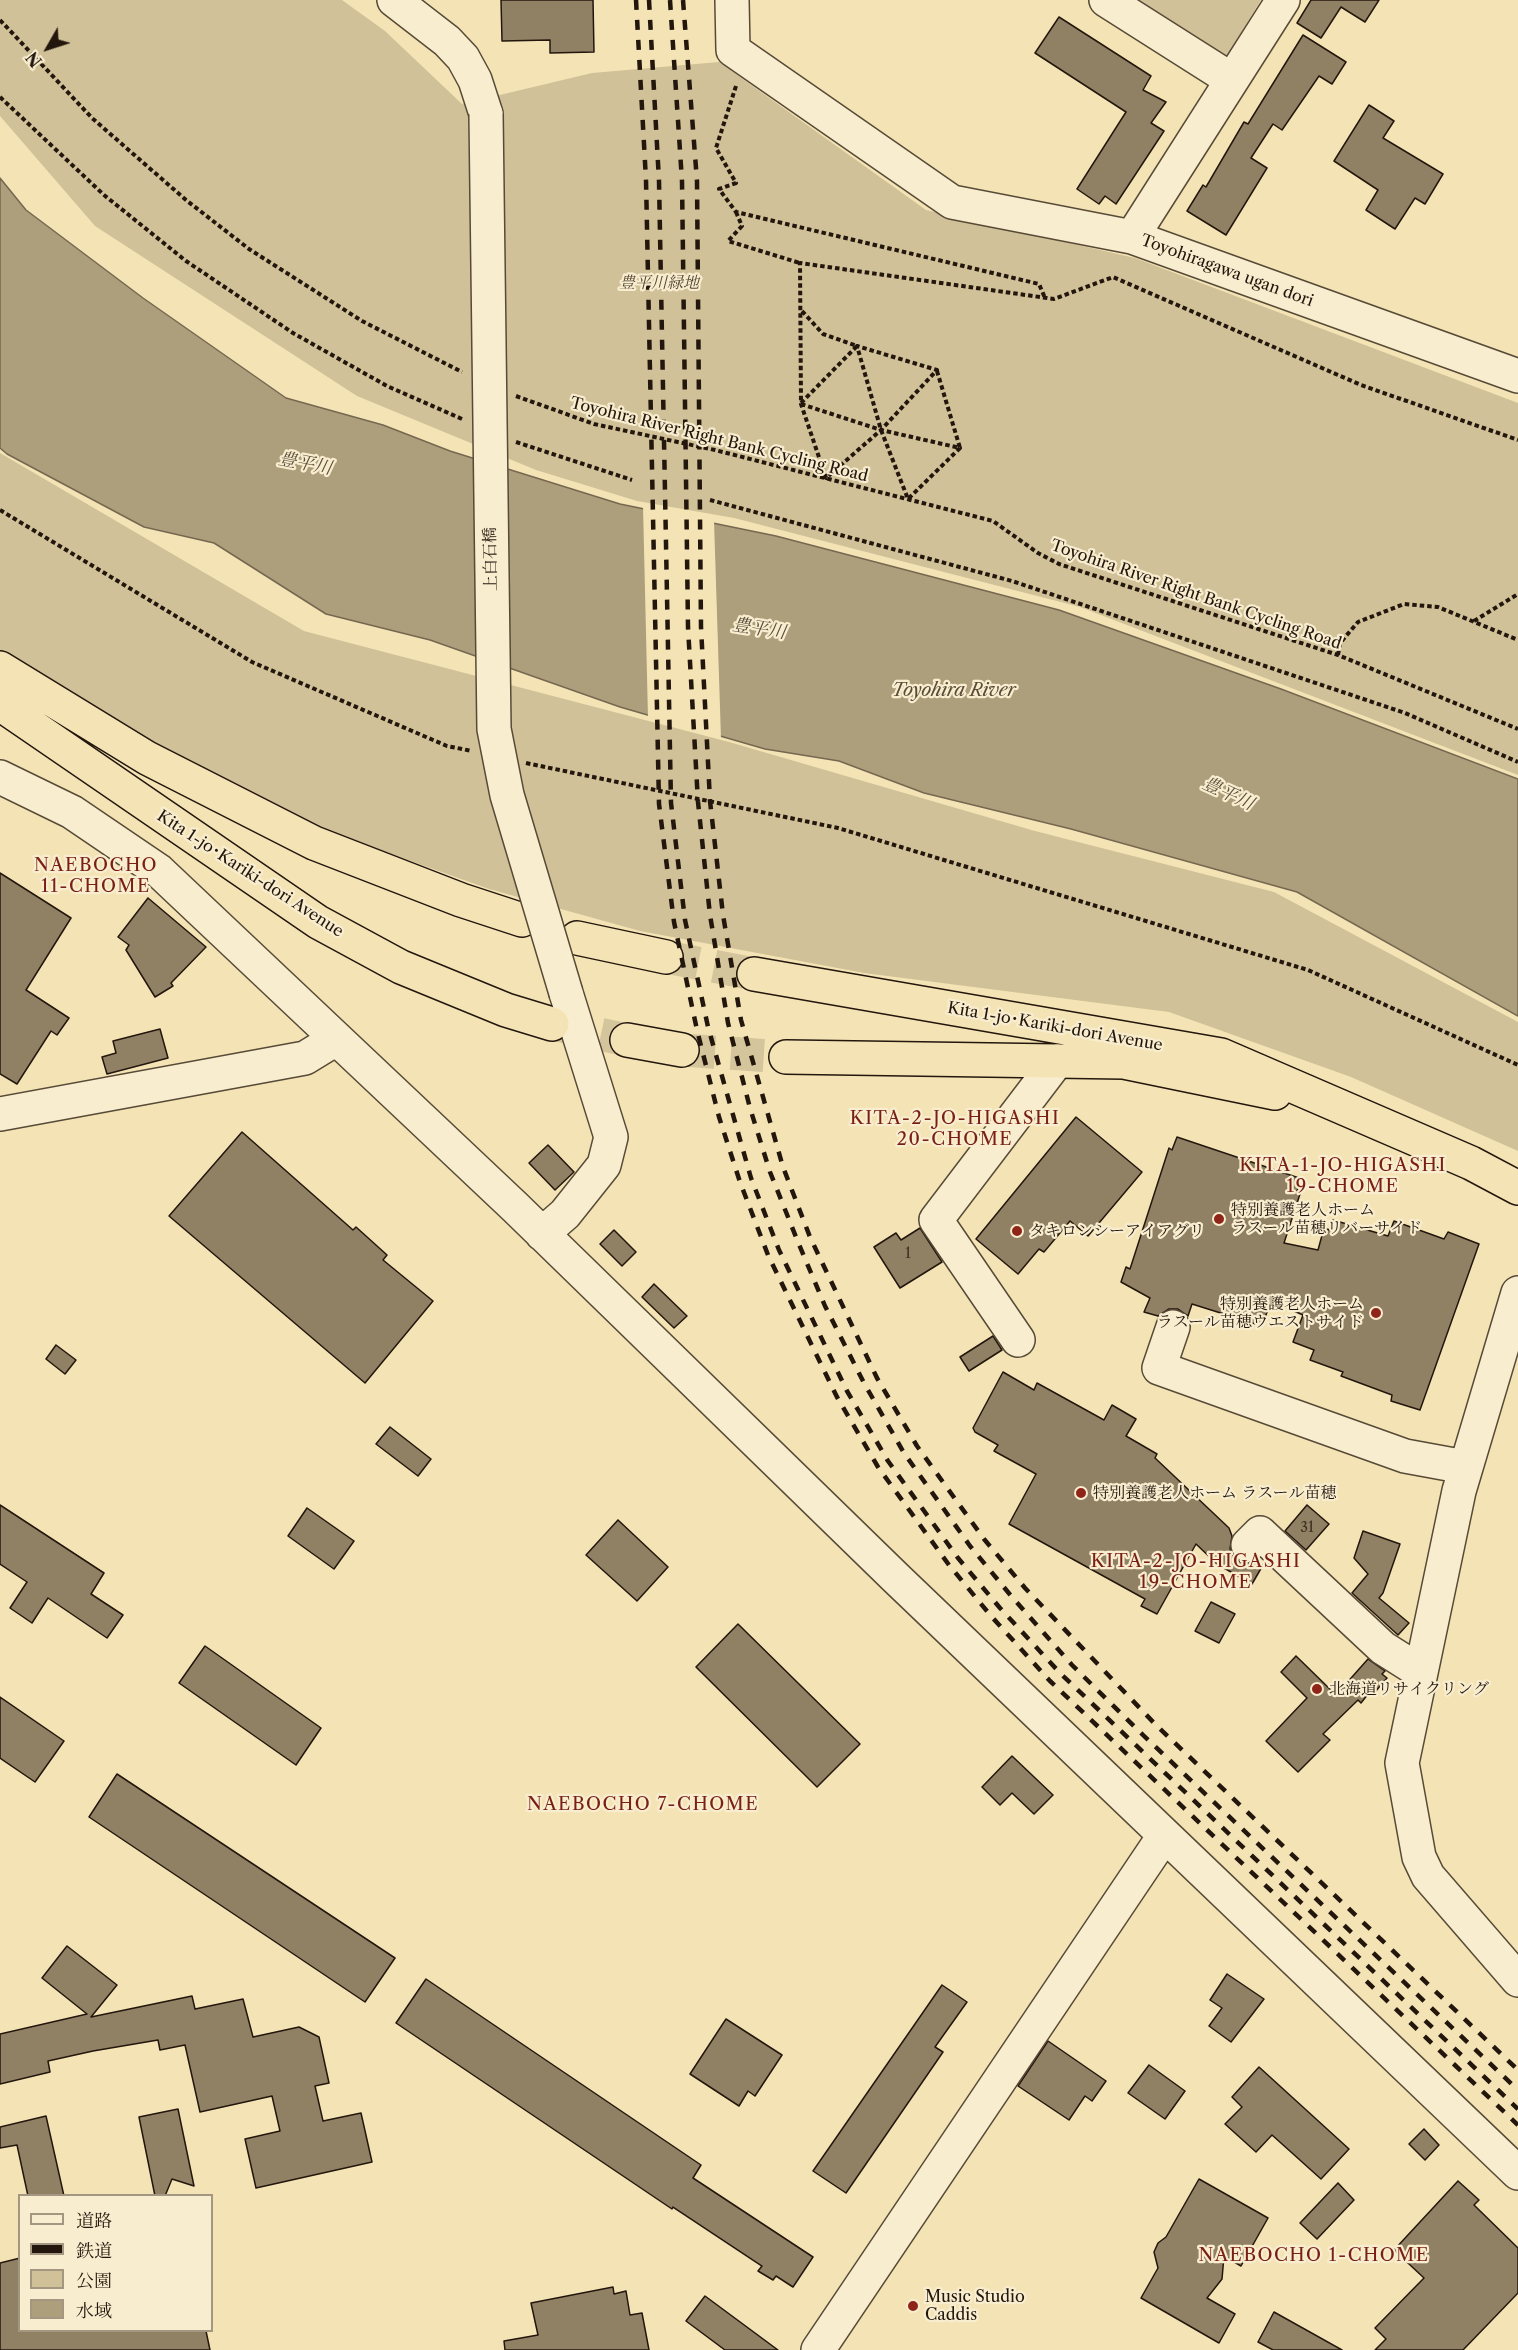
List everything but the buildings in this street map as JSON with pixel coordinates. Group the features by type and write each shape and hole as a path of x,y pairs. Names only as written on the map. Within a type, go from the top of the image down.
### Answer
{"highway":[{"path":"0,668 147,758 314,843 461,900 522,920"},
{"name":"Kita 1-jo･Kariki-dori Avenue","path":"0,704 318,922 401,967 506,1010 552,1024"},
{"path":"577,938 666,957"},
{"name":"Kita 1-jo･Kariki-dori Avenue","path":"754,974 1221,1055 1471,1163 1518,1188"},
{"path":"627,1040 682,1050"},
{"name":"Kita 1-jo･Kariki-dori Avenue","path":"786,1057 1124,1062 1347,1108"}],"street":[{"name":"上白石橋","path":"394,0 447,40 463,58 475,80 486,114 494,729 507,795 611,1137 604,1165 566,1214 542,1234"},
{"path":"732,0 733,50 952,202 1132,237"},
{"path":"1106,0 1233,80"},
{"name":"Toyohiragawa ugan dori","path":"1283,0 1132,237 1518,376"},
{"path":"0,777 72,812 159,871 542,1234 1164,1836 1518,2173"},
{"path":"0,1114 305,1058 336,1039"},
{"path":"1018,1340 936,1220 1057,1061"},
{"path":"1518,1293 1459,1491 1402,1763 1419,1857 1436,1888 1518,1980"},
{"path":"1173,1327 1159,1368 1405,1456 1465,1467"},
{"path":"1248,1545 1260,1533 1383,1648 1420,1672"},
{"path":"818,2350 1164,1836"}],"path":[{"path":"0,20 92,118 186,200 240,242 362,321 472,377"},
{"path":"747,59 716,148 736,183 719,189 736,212 742,226 728,241 800,263 1054,299 1113,278 1361,385 1518,440"},
{"path":"0,97 104,195 186,261 293,333 387,386 463,419"},
{"path":"736,212 1039,284 1045,298"},
{"path":"800,263 801,404 826,478 881,430 937,370"},
{"path":"800,309 823,334 937,370"},
{"path":"801,404 857,346"},
{"path":"857,346 881,430 908,499 960,448"},
{"path":"937,370 960,448"},
{"name":"Toyohira River Right Bank Cycling Road","path":"512,394 594,424 826,478 993,521 1038,553 1059,564 1338,655 1518,729"},
{"path":"801,404 881,430 960,448"},
{"path":"507,438 632,480"},
{"path":"710,500 1012,581 1404,713 1518,762"},
{"path":"0,510 252,662 447,746 482,753"},
{"path":"1473,622 1518,594"},
{"path":"1338,655 1340,643 1358,622 1404,604 1438,607 1518,640"},
{"path":"516,760 838,828 1308,970 1518,1065"}],"green space":[{"name":"豊平川緑地","path":"0,0 342,0 385,31 462,104 592,73 719,62 926,210 1135,258 1518,403 1518,775 1080,607 734,518 637,501 536,470 357,396 95,226 0,116"},
{"path":"1134,0 1261,0 1225,59"},
{"path":"0,453 304,631 729,742 1035,831 1274,892 1518,1022 1518,1151 1351,1077 1169,1012 864,973 640,931 489,889 246,802 0,659"}],"water":[{"name":"Toyohira River","path":"0,178 26,210 143,298 286,398 383,425 450,451 620,504 776,536 1059,610 1281,689 1518,779 1518,1016 1297,892 1071,829 924,793 839,761 765,749 620,707 430,640 326,614 214,543 144,527 7,454 0,448"}],"pier":[{"path":"643,506 714,521 721,739 648,718"}],"tunnel":[{"path":"666,957 754,974"},
{"path":"553,1024 627,1040"},
{"path":"682,1050 786,1057"}],"railway":[{"path":"636,0 646,180 659,804 674,922 697,1030 719,1117 740,1182 768,1255 837,1397 878,1467 949,1565 991,1616 1050,1681 1518,2125"},
{"path":"649,0 659,181 671,803 685,920 708,1027 751,1178 779,1250 847,1391 888,1461 958,1558 1000,1608 1060,1673 1518,2109"},
{"path":"670,0 682,181 688,627 698,802 710,915 728,1023 750,1108 770,1172 798,1242 825,1306 864,1383 904,1453 970,1546 1012,1597 1072,1665 1143,1735 1518,2090"},
{"path":"683,0 697,181 701,627 710,801 723,915 741,1020 783,1167 810,1237 877,1378 917,1446 984,1539 1025,1588 1156,1725 1518,2070"}],"place":[{"name":"特別養護老人ホーム ラスール苗穂リバーサイド","path":"1219,1219"},
{"name":"タキロンシーアイアグリ","path":"1017,1231"},
{"name":"特別養護老人ホーム ラスール苗穂ウエストサイド","path":"1376,1313"},
{"name":"特別養護老人ホーム ラスール苗穂","path":"1081,1493"},
{"name":"北海道リサイクリング","path":"1317,1689"},
{"name":"Music Studio Caddis","path":"913,2306"}],"district":[{"name":"NAEBOCHO 11-CHOME","path":"96,876"},
{"name":"KITA-2-JO-HIGASHI 20-CHOME","path":"955,1129"},
{"name":"KITA-1-JO-HIGASHI 19-CHOME","path":"1343,1176"},
{"name":"KITA-2-JO-HIGASHI 19-CHOME","path":"1196,1572"},
{"name":"NAEBOCHO 7-CHOME","path":"643,1805"},
{"name":"NAEBOCHO 1-CHOME","path":"1314,2256"}],"water label":[{"name":"豊平川","path":"305,464"},
{"name":"豊平川","path":"759,629"},
{"name":"豊平川","path":"1228,794"}]}
